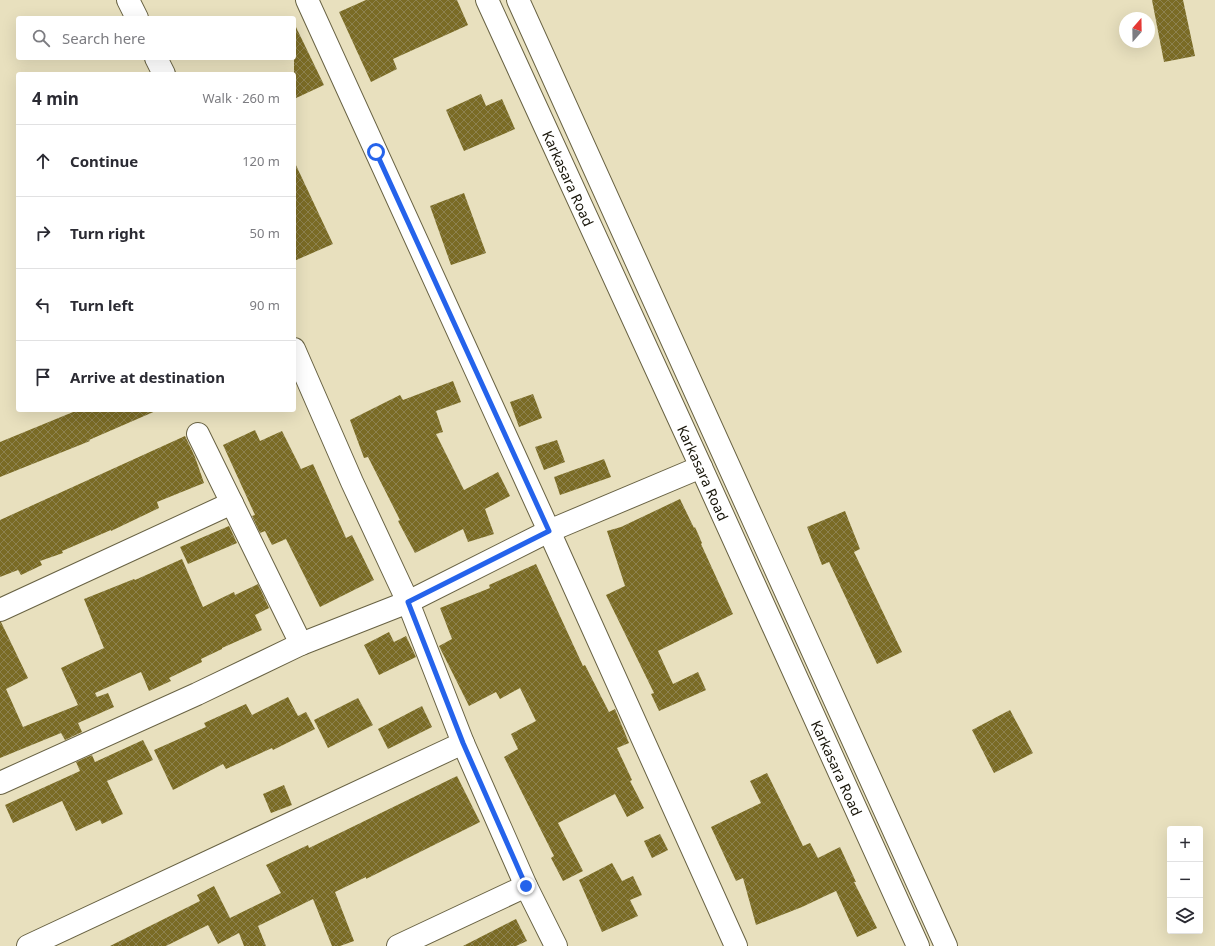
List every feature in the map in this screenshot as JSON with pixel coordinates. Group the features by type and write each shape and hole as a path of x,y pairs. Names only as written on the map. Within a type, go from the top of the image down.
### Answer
{"street":[{"path":"128,0 136,16"},
{"path":"307,0 736,946"},
{"name":"Karkasara Road","path":"487,0 918,946"},
{"name":"Karkasara Road","path":"518,0 946,946"},
{"path":"157,60 163,72"},
{"path":"296,354 352,482 408,602 463,743 526,886 556,946"},
{"path":"198,434 301,644"},
{"path":"0,783 301,644 408,602 549,531 701,467"},
{"path":"0,610 232,503"},
{"path":"28,946 463,743"},
{"path":"398,946 526,886"}],"building":[{"path":"366,0 457,0 468,25 393,59 397,69 371,82 339,12"},
{"path":"1152,0 1183,0 1195,56 1164,62"},
{"path":"296,27 324,85 296,98 296,72 294,72 294,60 296,60"},
{"path":"481,94 486,106 502,99 515,129 464,151 446,110"},
{"path":"296,165 333,244 296,260"},
{"path":"464,193 486,253 451,265 430,206"},
{"path":"453,381 461,402 436,411 443,432 436,434 464,490 498,472 510,496 485,509 494,534 468,542 463,529 415,553 368,457 364,458 350,420 400,395 403,400"},
{"path":"533,394 542,418 519,427 510,402"},
{"path":"73,412 153,412 89,440 90,441 0,477 0,442"},
{"path":"255,430 260,441 282,431 301,469 313,464 346,538 352,535 374,580 320,607 286,539 272,545 265,531 260,533 252,516 255,515 223,445"},
{"path":"185,436 195,457 204,483 157,502 159,508 111,531 62,551 63,553 40,561 42,565 21,575 18,570 0,577 0,520"},
{"path":"557,440 565,462 544,470 535,447"},
{"path":"604,459 611,477 560,495 554,477"},
{"path":"680,499 694,528 695,527 702,543 701,544 733,614 658,651 673,684 698,672 706,690 659,711 651,694 654,693 606,595 625,586 607,531 621,527"},
{"path":"845,511 860,549 854,552 902,652 877,664 829,562 822,565 807,527"},
{"path":"229,526 237,543 188,564 180,547"},
{"path":"182,559 203,607 234,592 235,595 258,584 269,608 255,615 262,630 201,659 202,662 169,678 171,681 149,691 141,672 95,693 97,697 108,693 114,707 78,723 82,732 65,740 61,733 0,758 0,622 28,678 6,689 23,727 78,705 61,668 104,648 84,599 134,579 135,580"},
{"path":"536,564 583,666 585,665 609,712 615,709 629,743 617,748 632,780 630,781 644,808 627,817 615,794 558,823 583,871 563,881 551,858 554,856 504,757 518,749 511,734 536,721 520,688 500,699 496,692 469,706 439,646 452,639 440,608 490,588 489,585"},
{"path":"389,632 394,642 406,636 416,657 379,675 364,645"},
{"path":"288,697 298,716 306,712 315,729 273,750 272,748 226,769 223,764 173,790 154,750 206,727 204,723 246,704 252,715"},
{"path":"358,698 373,725 328,748 314,720"},
{"path":"422,706 432,727 388,749 378,729"},
{"path":"1010,710 1033,753 994,773 972,730"},
{"path":"143,740 153,760 107,781 123,814 102,824 100,820 76,831 62,801 13,823 5,805 80,771 76,762 92,755 95,762"},
{"path":"767,773 803,846 810,843 818,858 840,847 856,882 854,882 877,928 857,937 836,891 802,907 756,925 743,878 736,881 711,827 761,803 750,781"},
{"path":"457,776 480,822 366,879 366,877 335,892 354,941 340,946 332,946 313,899 258,926 266,946 244,946 239,933 218,944 208,925 166,946 110,946 200,901 197,895 214,886 230,918 281,893 266,865 308,845 309,848"},
{"path":"284,785 292,805 271,813 263,794"},
{"path":"660,834 668,850 652,858 644,841"},
{"path":"612,863 622,881 633,876 642,895 630,900 638,916 602,932 579,880"},
{"path":"516,919 527,941 516,946 463,946"}],"route":[{"path":"376,152 549,531 408,602 463,743 526,886"}]}
